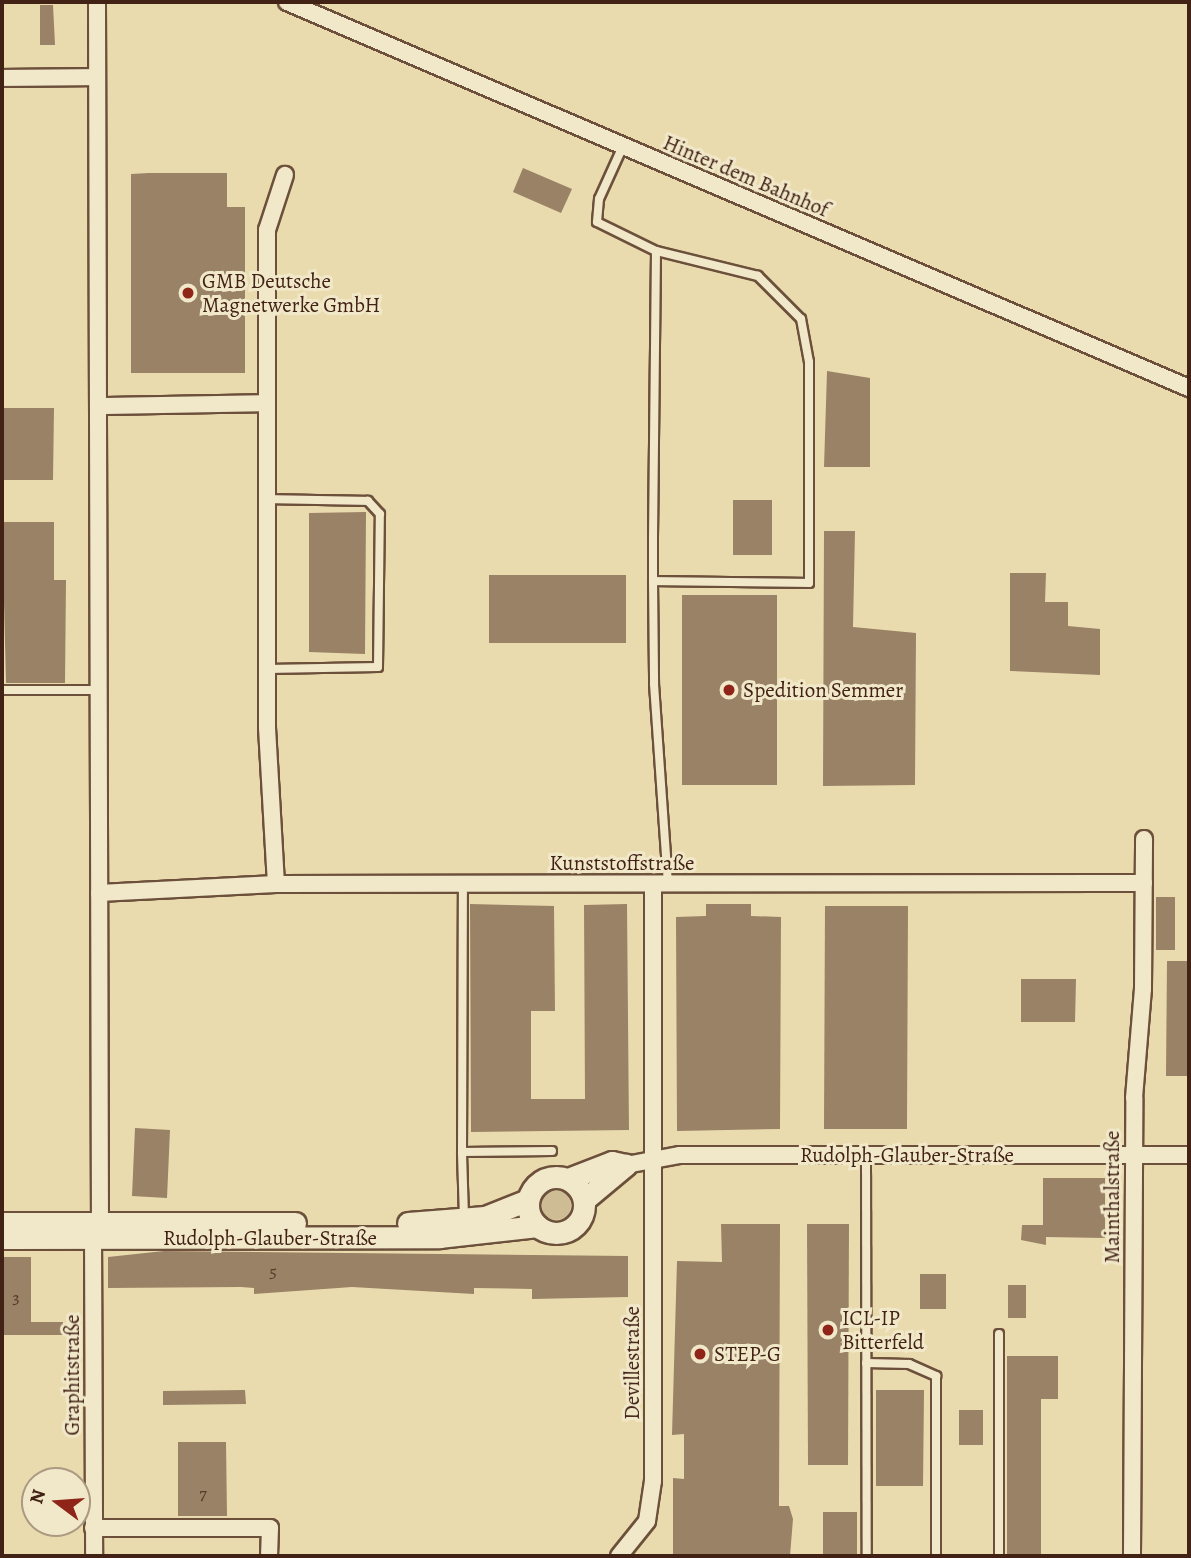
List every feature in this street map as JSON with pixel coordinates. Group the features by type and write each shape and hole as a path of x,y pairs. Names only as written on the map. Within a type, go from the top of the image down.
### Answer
{"street":[{"name":"Graphitstraße","path":"94,1556 99,893 97,2"},
{"name":"Hinter dem Bahnhof","path":"287,2 1189,388"},
{"path":"2,78 97,77"},
{"path":"276,884 267,669 267,230 285,175"},
{"path":"99,406 267,403"},
{"name":"Mainthalstraße","path":"1132,1556 1134,1154 1144,839"},
{"name":"Kunststoffstraße","path":"99,893 276,884 1144,883"},
{"name":"Devillestraße","path":"619,1556 647,1521 653,1481 653,1158 660,884"},
{"name":"Rudolph-Glauber-Straße","path":"2,1223 439,1237 537,1226 549,1232 569,1230 580,1220 584,1200 626,1165 653,1158 1189,1154"},
{"name":"Rudolph-Glauber-Straße","path":"2,1238 95,1228 465,1220 528,1200 543,1179 568,1179 612,1162 626,1165"},
{"path":"568,1179 584,1200"},
{"path":"528,1200 537,1226"},
{"path":"93,1528 270,1528 270,1556"}],"lane":[{"path":"623,146 599,199 597,222 656,251 758,276 801,319 809,362 809,583 653,581"},
{"path":"656,251 653,581 660,884"},
{"path":"267,499 368,501 380,514 378,667 267,669"},
{"path":"2,690 99,690"},
{"path":"463,884 462,1152 465,1220"},
{"path":"462,1152 552,1151"},
{"path":"866,1155 867,1556"},
{"path":"999,1334 999,1556"},
{"path":"866,1363 909,1364 936,1376 936,1556"}],"shaded area":[{"path":"556,1190 567,1194 571,1205 567,1216 556,1220 545,1216 541,1205 545,1194"}],"building":[{"path":"40,5 53,5 55,45 40,45"},
{"path":"523,168 572,189 561,213 513,192"},
{"name":"GMB Deutsche Magnetwerke GmbH","path":"227,173 227,207 245,207 245,373 131,373 131,174"},
{"path":"827,371 870,378 870,467 824,467"},
{"path":"2,408 54,408 53,480 2,480"},
{"path":"733,500 772,500 772,555 733,555"},
{"path":"366,512 365,654 309,652 309,513"},
{"path":"2,522 54,522 54,580 66,580 65,683 6,683"},
{"path":"824,531 855,531 853,627 916,633 915,785 823,786"},
{"path":"1010,573 1046,573 1045,602 1068,602 1068,626 1100,629 1100,675 1010,671"},
{"path":"489,575 626,575 626,643 489,643"},
{"name":"Spedition Semmer","path":"682,595 777,595 777,785 682,785"},
{"path":"1156,897 1175,897 1175,950 1156,950"},
{"path":"470,904 554,906 555,1011 531,1011 531,1099 585,1099 584,905 627,904 629,1130 471,1132"},
{"path":"706,904 751,904 751,916 781,917 780,1129 677,1131 676,917 706,916"},
{"path":"825,906 908,906 907,1129 824,1129"},
{"path":"1167,961 1189,961 1189,1076 1166,1076"},
{"path":"1021,979 1076,979 1075,1022 1021,1022"},
{"path":"135,1128 170,1130 167,1198 132,1196"},
{"path":"1043,1178 1105,1178 1105,1238 1046,1237 1046,1245 1021,1240 1022,1225 1043,1225"},
{"path":"721,1224 780,1224 779,1506 789,1506 793,1519 790,1556 673,1556 673,1478 684,1479 684,1434 672,1435 677,1261 722,1262"},
{"name":"ICL-IP Bitterfeld","path":"807,1224 849,1224 848,1465 808,1465"},
{"path":"164,1251 628,1256 628,1297 532,1299 532,1289 474,1288 474,1294 352,1287 254,1294 254,1288 241,1287 108,1288 108,1257"},
{"path":"2,1257 31,1257 31,1322 63,1322 63,1335 2,1335"},
{"path":"920,1274 946,1274 946,1309 920,1309"},
{"path":"1008,1285 1026,1285 1026,1318 1008,1318"},
{"path":"1007,1356 1058,1356 1058,1399 1041,1399 1041,1556 1007,1556"},
{"path":"245,1390 246,1404 163,1405 163,1391"},
{"path":"876,1390 924,1390 923,1486 876,1486"},
{"path":"959,1410 983,1410 983,1445 959,1445"},
{"path":"178,1442 226,1442 227,1516 178,1516"},
{"path":"823,1512 857,1512 857,1556 823,1556"}],"place":[{"name":"GMB Deutsche Magnetwerke GmbH","path":"188,293"},
{"name":"Spedition Semmer","path":"729,690"},
{"name":"ICL-IP Bitterfeld","path":"828,1330"},
{"name":"STEP-G","path":"700,1354"}]}
